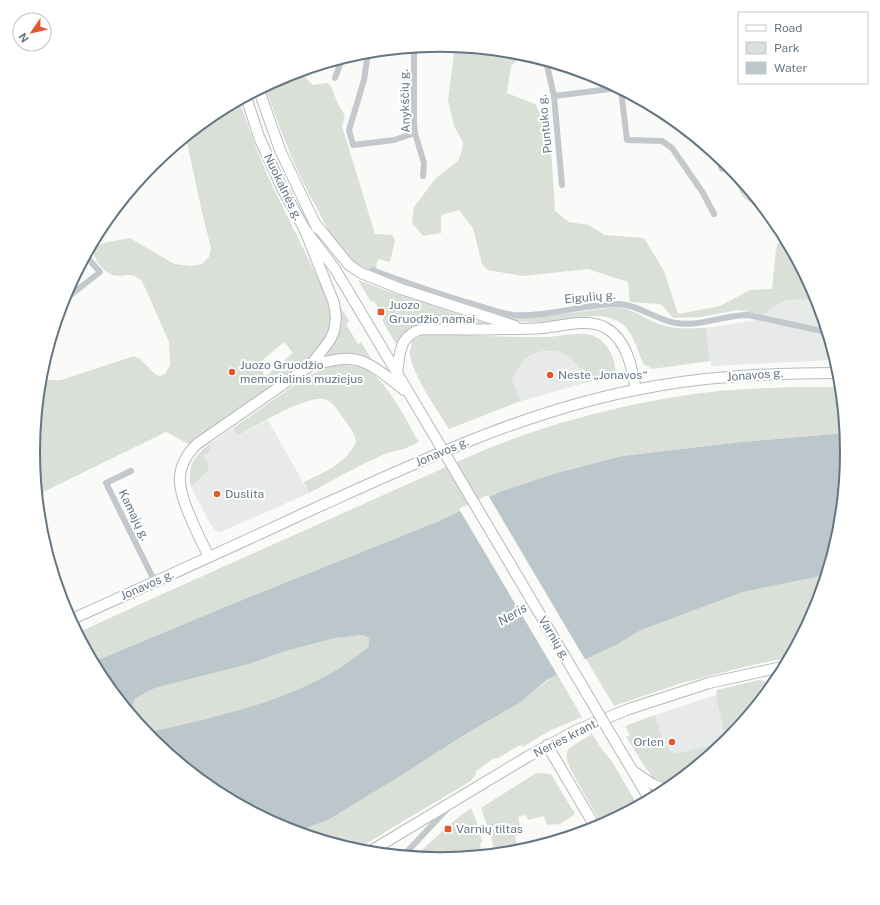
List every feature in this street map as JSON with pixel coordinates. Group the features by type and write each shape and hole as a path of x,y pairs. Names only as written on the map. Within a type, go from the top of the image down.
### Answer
{"main road":[{"name":"Nuokalnės g.","path":"261,95 280,150 335,269"},
{"name":"Nuokalnės g.","path":"248,102 260,137 282,188 304,228 335,269 422,415"},
{"path":"314,222 349,265 370,277 402,285 519,328"},
{"path":"209,557 187,510 180,490 180,475 186,458 197,444 312,365 330,340 334,331 336,318 334,303 304,228"},
{"path":"397,373 403,342 406,337 423,329 540,328 591,323 606,328 614,334 625,351 632,371 636,390"},
{"path":"312,365 343,359 360,361 376,368 409,394"},
{"name":"Jonavos g.","path":"76,618 331,501 477,437 536,416 581,403 636,390 690,381 733,376 788,373 832,373"},
{"name":"Varnių g.","path":"422,415 647,795"},
{"name":"Neries krant.","path":"377,847 547,745 577,730 629,709 709,683 776,670"},
{"path":"547,745 593,822"},
{"path":"633,771 658,787"}],"street":[{"name":"Anykščių g.","path":"414,53 416,133 424,163 423,176"},
{"path":"367,59 364,80 349,130 353,145 394,140 416,133"},
{"path":"335,78 340,65"},
{"name":"Puntuko g.","path":"547,67 554,96 562,185"},
{"path":"554,96 607,89"},
{"path":"622,96 627,140 662,142 672,148 703,193 714,214"},
{"path":"73,293 100,272 90,260"},
{"name":"Eigulių g.","path":"372,270 402,285 513,315 620,304 630,306 676,323 688,324 737,315 748,315 821,331"},
{"name":"Kamajų g.","path":"131,471 106,483 155,582"},
{"path":"407,851 456,799"}],"shaded area":[{"path":"792,298 810,300 819,324 829,360 711,366 706,328 756,320 780,302"},
{"path":"553,351 563,353 569,357 579,368 588,382 521,401 512,381 518,368 524,360 536,352"},
{"path":"268,420 309,493 218,532 213,528 208,520 191,487 208,469 204,455 211,451 209,444 233,428 238,436"},
{"path":"716,695 724,731 722,736 713,745 678,753 671,752 663,741 655,715"}],"green space":[{"path":"454,53 517,60 511,66 507,93 535,104 550,134 555,211 569,222 588,225 605,235 644,238 664,271 678,314 720,306 750,290 772,289 776,249 779,241 810,300 788,300 777,305 763,315 738,310 701,317 673,318 663,306 659,304 630,302 628,282 588,269 523,276 488,270 482,264 473,228 459,210 441,215 441,233 423,236 412,223 414,207 436,178 458,161 462,151 463,142 454,126 448,100"},
{"path":"304,77 313,85 327,83 331,86 337,102 345,116 342,126 375,234 392,235 395,240 390,262 378,259 374,276 351,262 333,239 294,163 267,92"},
{"path":"241,106 269,179 331,305 331,329 325,342 311,358 189,444 166,432 42,493 40,452 41,426 43,400 47,380 61,380 134,356 140,359 156,375 160,376 165,374 170,365 169,342 142,281 130,275 116,276 109,274 98,263 94,256 94,252 97,246 103,243 130,238 174,264 192,266 202,264 209,257 211,248 187,143","holes":["284,342 293,353 266,376 259,363"]},
{"path":"739,186 753,204 743,197"},
{"path":"358,280 491,325 424,325 397,346 382,320 384,318 374,301 371,302"},
{"path":"417,290 513,318 536,317 618,307 624,308 667,327 706,328 710,361 652,369 644,365 631,334 616,320 603,316 590,316 546,322 516,321 479,312"},
{"path":"340,306 349,321 346,324 358,344 361,342 372,360 371,361 320,360"},
{"path":"437,334 506,337 548,337 577,334 594,336 603,342 610,351 614,361 615,371 612,375 588,382 577,366 564,354 553,351 535,353 523,361 512,381 521,401 449,429 421,384 410,356 412,341 423,335"},
{"path":"347,365 360,367 375,376 390,393 419,442 404,449 387,453 361,465 309,493 304,482 327,471 340,462 352,450 356,442 351,430 333,404 324,399 315,399 280,413 237,436 233,428 309,375 331,366"},
{"path":"834,387 839,433 741,442 622,456 553,474 502,491 439,521 232,604 98,660 82,631 504,442 564,422 655,400 718,391"},
{"path":"209,444 211,451 204,455 209,469 191,487 190,474 192,463 199,453"},
{"path":"820,576 810,606 783,659 682,683 614,706 586,659 618,644 641,630 743,592"},
{"path":"363,635 369,638 369,646 345,665 320,680 292,693 264,703 235,712 153,731 133,708 133,703 136,698 155,688 249,664 286,651 335,638"},
{"path":"557,674 582,717 549,731 523,747 522,745 518,746 495,759 494,758 475,772 476,774 471,781 364,845 336,839 305,829 328,820 464,735 521,702 533,691"},
{"path":"758,680 767,683 741,716 722,736 724,731 716,697 717,690"},
{"path":"655,715 663,741 671,752 678,753 713,745 684,770 663,784 653,777 643,764 626,737 630,735 625,726"},
{"path":"592,734 611,760 635,801 599,819 568,763 567,754 569,748"},
{"path":"536,773 551,774 575,814 560,824 547,825 544,816 528,820 526,815 518,817 522,834 515,836 517,844 534,840 534,841 494,849 481,808"},
{"path":"471,808 482,841 480,845 482,850 466,852 420,852 456,819"}],"water":[{"name":"Neris","path":"839,433 840,452 837,505 820,576 743,592 641,630 618,644 547,680 521,702 464,735 328,820 305,829 263,811 218,785 196,770 153,731 234,712 264,703 292,692 320,679 345,664 369,646 369,638 363,635 335,638 286,651 249,664 155,688 136,698 133,703 133,708 107,675 98,660 232,604 439,521 502,491 553,474 622,456 741,442"}],"pier":[{"path":"488,495 586,661 558,676 459,509"}],"place":[{"name":"Juozo Gruodžio namai","path":"381,312"},
{"name":"Juozo Gruodžio memorialinis muziejus","path":"232,372"},
{"name":"Neste „Jonavos“","path":"550,375"},
{"name":"Duslita","path":"217,494"},
{"name":"Orlen","path":"672,742"},
{"name":"Varnių tiltas","path":"448,829"}]}
